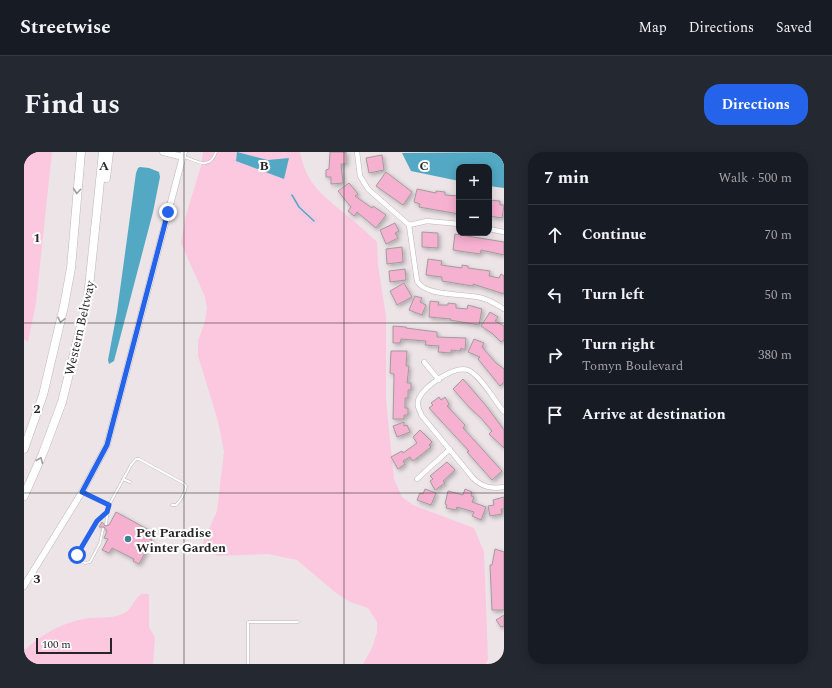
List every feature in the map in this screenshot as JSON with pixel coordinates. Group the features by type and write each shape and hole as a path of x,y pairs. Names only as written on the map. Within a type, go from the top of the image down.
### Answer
{"highway":[{"name":"Western Beltway","path":"24,449 43,395 52,361 71,268 81,152"},
{"name":"Western Beltway","path":"24,496 59,409 88,297 103,152"},
{"path":"88,297 109,152"}],"street":[{"path":"24,586 82,492 107,445 184,154 163,152"},
{"path":"357,152 360,176 368,189 409,225 420,286 428,290 481,298 504,309"},
{"path":"409,225 427,220 456,224"},
{"path":"492,230 504,232"},
{"path":"424,362 439,380"},
{"path":"504,412 474,374 459,368 450,371 424,391 418,399 418,407 422,416 480,484 494,489 504,487"},
{"path":"417,478 450,449"}],"lane":[{"path":"184,154 198,162 209,163 212,162 216,152"},
{"path":"106,524 109,505 136,459 139,459 186,486 185,493 181,500 176,505 172,505"},
{"path":"124,479 130,482"},
{"path":"82,492 109,505"},
{"path":"103,529 100,543 90,562 86,563 79,560 77,555 97,521 107,512"},
{"path":"248,664 248,622 298,622"}],"shaded area":[{"path":"24,152 52,152 36,303 28,342 24,339"},
{"path":"203,152 300,152 310,180 328,200 357,223 377,242 378,265 386,316 386,399 394,479 402,497 413,505 474,528 484,552 488,659 486,664 363,664 372,648 377,632 377,622 368,608 350,602 336,593 297,560 268,554 218,556 203,548 203,543 217,511 224,452 218,421 198,356 198,341 205,321 207,308 205,297 181,243 186,215 201,166"},
{"path":"142,594 149,594 149,627 155,637 153,664 24,664 24,651 38,639 54,629 71,622 89,618 113,617 122,614 128,610"}],"water":[{"path":"237,152 268,160 289,158 284,179 236,161"},
{"path":"504,152 504,188 492,186 492,164 456,164 456,180 411,171 402,153"},
{"path":"140,167 149,168 159,172 160,177 153,212 114,361 109,364 108,360 117,312 136,173"}],"building":[{"path":"330,152 346,152 346,164 341,164 343,183 331,184 331,177 326,177 326,170 329,169"},
{"path":"382,155 384,170 369,173 366,158"},
{"path":"386,172 412,192 403,205 376,186"},
{"path":"349,183 358,194 355,196 372,208 373,206 386,215 376,228 357,212 354,216 348,211 351,207 338,191"},
{"path":"417,189 436,193 436,191 445,192 445,195 456,196 456,213 419,207 420,204 414,202"},
{"path":"492,200 500,201 500,205 504,205 502,218 492,216"},
{"path":"395,223 399,231 395,233 398,238 386,244 380,230"},
{"path":"422,232 438,233 438,248 422,247"},
{"path":"455,234 456,236 467,236 504,242 504,255 481,250 480,254 453,250"},
{"path":"402,247 403,262 387,264 386,249"},
{"path":"428,259 442,261 441,265 462,268 462,265 468,266 468,268 490,271 489,276 499,278 501,274 504,276 504,294 473,284 473,286 442,281 442,277 426,275"},
{"path":"405,269 406,280 390,282 389,271"},
{"path":"404,283 412,297 397,305 390,291"},
{"path":"415,296 422,298 420,302 426,305 422,315 409,310"},
{"path":"430,301 439,302 438,305 448,305 448,303 456,304 456,308 467,309 468,305 482,309 479,325 450,320 451,319 429,317"},
{"path":"490,312 498,317 495,321 504,326 504,340 501,342 493,334 481,326"},
{"path":"393,326 437,332 437,337 466,338 465,350 461,348 460,351 451,350 451,353 438,352 439,346 425,345 426,341 401,339 400,343 393,343"},
{"path":"474,339 484,343 482,347 496,363 504,369 504,382 500,386 478,359 480,357 468,352"},
{"path":"391,351 407,351 406,366 409,366 407,383 411,383 411,390 408,390 408,398 405,398 405,408 408,408 408,415 404,415 404,419 393,419 394,374 390,373"},
{"path":"463,379 504,430 504,448 489,434 492,431 481,418 453,389"},
{"path":"439,397 441,400 445,397 449,404 447,406 465,425 463,428 502,471 492,480 467,452 469,451 429,408 433,405 431,403"},
{"path":"404,422 404,426 407,425 410,432 397,437 393,426"},
{"path":"420,430 432,442 429,445 431,447 413,461 410,457 403,461 405,464 398,469 391,457 402,451 403,453 417,443 413,437"},
{"path":"447,462 455,470 443,481 445,483 435,490 430,481 433,479 430,476"},
{"path":"425,489 436,493 431,505 417,500 420,493 423,494"},
{"path":"465,489 472,492 471,496 474,497 472,502 486,507 481,520 472,516 474,512 457,507 456,510 446,508 447,505 445,504 448,491 463,495"},
{"path":"504,497 504,509 501,509 502,514 490,516 488,506 494,505 493,500"},
{"name":"Pet Paradise Winter Garden","path":"116,512 149,530 146,537 152,540 139,564 133,561 134,559 112,548 109,553 102,550 108,539 104,538 107,531 104,527 99,527 102,522 105,526 109,525"},
{"path":"495,549 504,552 504,610 492,610 490,565 492,565"},
{"path":"504,615 504,626 501,627 496,620"}],"waterway":[{"path":"292,195 299,207 314,221"}],"place":[{"name":"Pet Paradise Winter Garden","path":"128,539"}],"route":[{"path":"77,555 97,521 107,512 109,505 82,492 107,445 168,212"}]}
